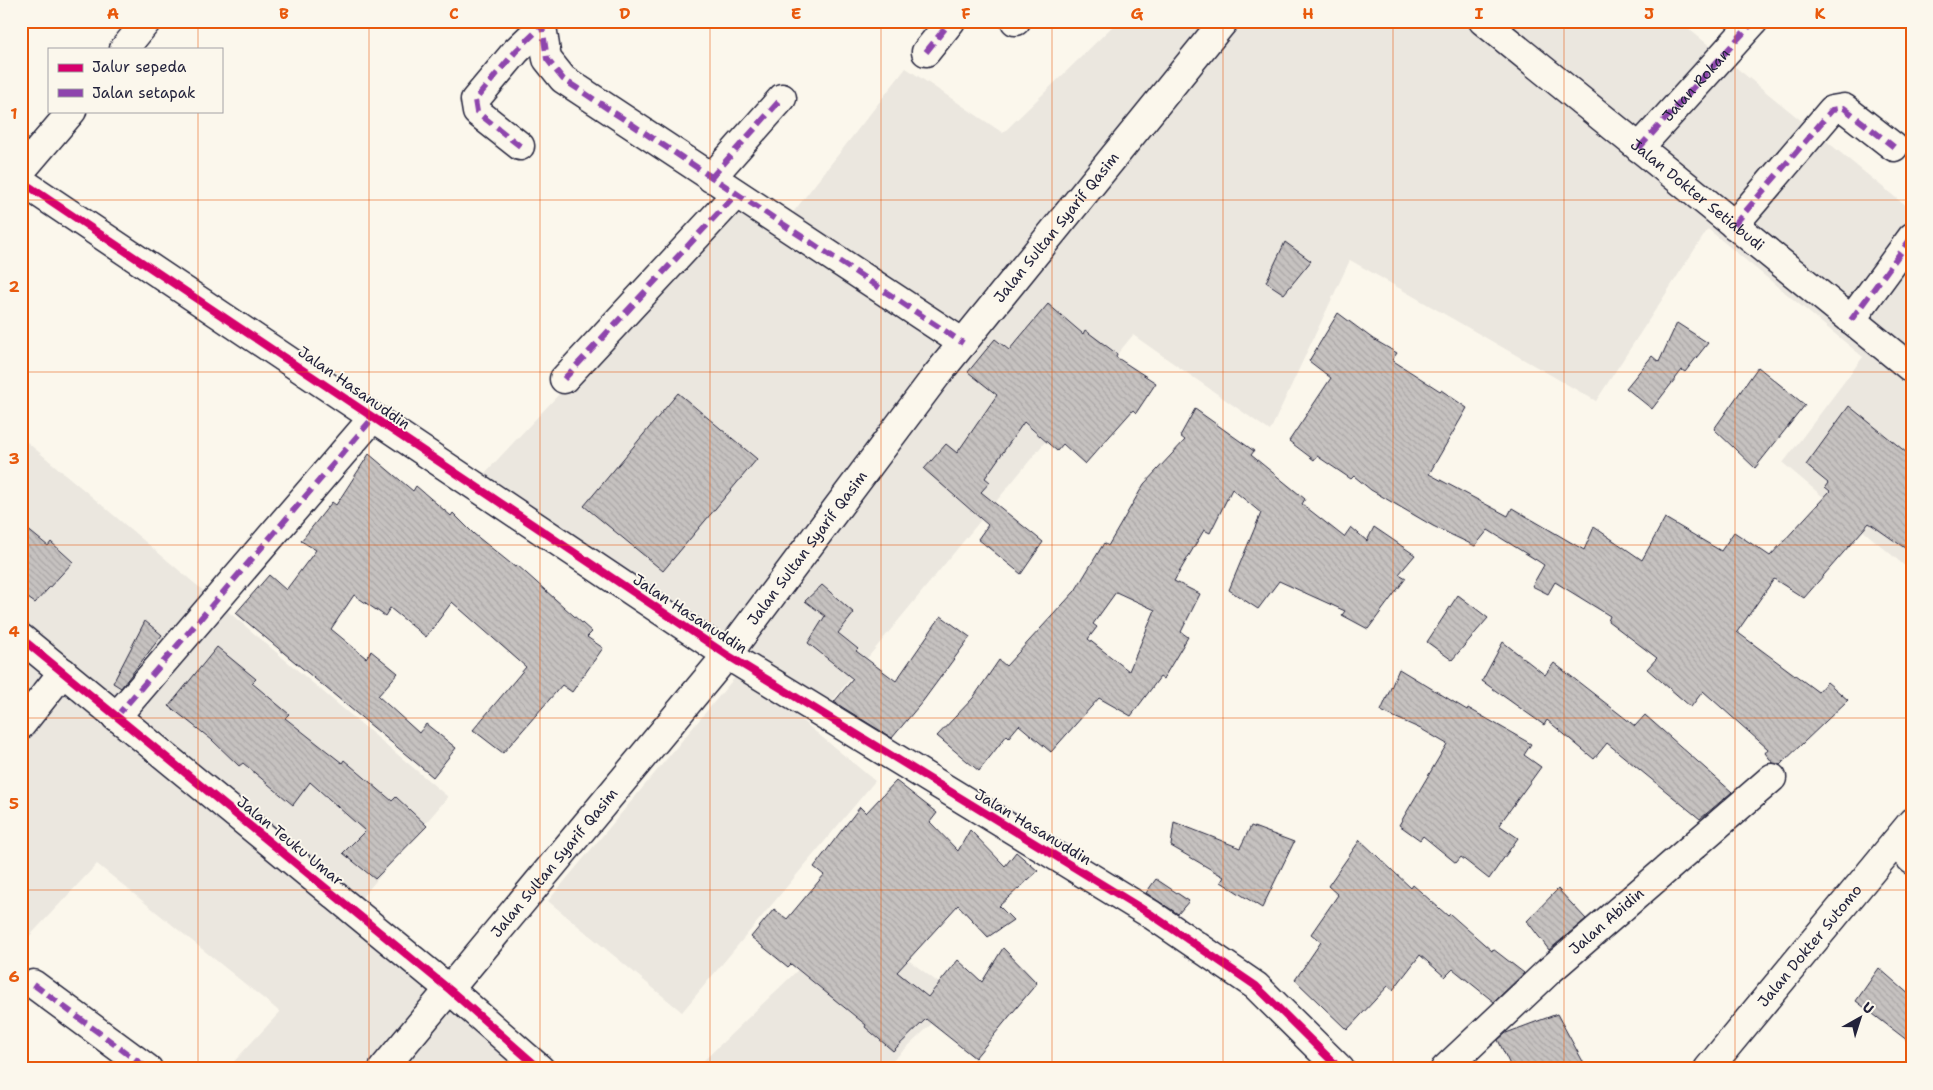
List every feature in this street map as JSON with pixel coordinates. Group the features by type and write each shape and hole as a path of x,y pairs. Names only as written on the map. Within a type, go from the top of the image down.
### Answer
{"street":[{"path":"125,48 147,21"},
{"path":"926,52 951,21"},
{"name":"Jalan Sultan Syarif Qasim","path":"383,1069 727,655 963,342 1224,21"},
{"name":"Jalan Dokter Setiabudi","path":"1483,21 1912,370"},
{"name":"Jalan Rokan","path":"1639,148 1754,21"},
{"path":"540,24 547,59 563,79 963,342"},
{"path":"520,146 477,112 475,100 540,24"},
{"path":"711,178 782,98"},
{"path":"1734,225 1832,110 1844,108 1894,147"},
{"path":"21,171 71,112"},
{"name":"Jalan Hasanuddin","path":"21,181 269,346 372,419 727,655 1152,915 1256,986 1340,1069"},
{"path":"564,379 736,194"},
{"path":"1851,320 1912,237"},
{"path":"116,717 372,419"},
{"name":"Jalan Teuku Umar","path":"21,638 450,990 540,1069"},
{"path":"21,725 63,672"},
{"name":"Jalan Abidin","path":"1445,1069 1549,971 1772,778"},
{"name":"Jalan Dokter Sutomo","path":"1708,1069 1903,851 1912,822"},
{"path":"33,984 148,1069"}],"shaded area":[{"path":"1118,21 1679,21 1912,211 1912,572 1783,463 1863,357 1708,229 1596,401 1350,260 1270,431 1133,335 828,706 483,475 749,192 791,215 906,68 1003,133"},
{"path":"21,437 448,797 352,909 552,1069 227,1069 280,1012 97,864 24,942 21,940"},
{"path":"741,670 875,781 682,1012 548,901"},
{"path":"852,918 959,998 884,1069 695,1069"}],"building":[{"path":"1285,242 1311,261 1284,294 1266,282"},
{"path":"1048,304 1083,334 1085,330 1117,354 1116,357 1156,383 1136,413 1133,410 1085,464 1063,444 1057,451 1024,422 985,478 990,482 981,492 1043,542 1021,574 978,539 988,525 924,469 946,444 957,453 997,395 968,372 995,339 1009,350"},
{"path":"1338,313 1373,339 1397,353 1392,360 1467,408 1429,474 1508,516 1512,508 1584,550 1594,527 1642,560 1665,518 1721,551 1734,532 1770,556 1830,491 1825,487 1828,483 1806,465 1849,406 1912,457 1912,553 1869,523 1804,598 1774,579 1737,632 1818,692 1827,682 1848,700 1780,765 1773,763 1765,753 1768,749 1703,691 1691,707 1647,669 1657,658 1608,621 1610,616 1555,582 1548,594 1532,586 1544,565 1538,561 1488,530 1475,546 1433,526 1371,490 1354,476 1351,479 1317,456 1314,460 1289,441 1331,378 1309,361"},
{"path":"1677,323 1708,343 1685,372 1682,370 1652,409 1626,388 1652,356 1659,362"},
{"path":"1758,367 1805,405 1755,468 1714,429"},
{"path":"678,393 757,459 663,571 584,506"},
{"path":"1195,409 1254,451 1251,455 1305,499 1302,504 1344,537 1351,527 1367,541 1374,527 1415,555 1399,574 1406,578 1368,629 1342,615 1345,611 1279,581 1258,609 1229,590 1261,513 1232,489 1210,533 1204,530 1174,581 1200,594 1181,632 1188,637 1163,679 1160,677 1131,716 1099,698 1051,752 1019,725 1009,737 1007,735 979,771 937,736 973,698 999,660 1006,666 1075,591 1104,543 1108,546 1144,484 1185,440 1180,436","holes":["1116,592 1155,610 1129,671 1088,639 1097,627 1093,624"]},
{"path":"369,454 413,491 416,486 451,516 453,513 474,534 515,567 517,565 592,632 587,637 603,648 572,692 562,685 503,753 473,730 526,667 452,602 426,637 390,608 385,616 354,595 331,629 366,658 371,651 398,673 378,696 419,733 426,724 456,748 433,777 236,613 269,575 286,590 316,550 301,541 332,502 336,505"},
{"path":"21,524 48,546 51,542 73,562 35,603 21,593"},
{"path":"822,585 854,613 838,633 858,649 856,651 896,681 941,616 970,637 923,701 892,738 834,702 853,679 808,643 825,616 805,601"},
{"path":"1458,595 1488,618 1452,660 1427,642"},
{"path":"145,621 162,635 121,688 113,683"},
{"path":"1503,642 1545,675 1554,663 1635,726 1645,715 1732,792 1700,819 1607,743 1594,759 1547,720 1544,725 1482,681"},
{"path":"217,647 256,679 252,683 289,714 285,718 342,763 344,760 392,801 396,797 427,826 375,879 343,853 365,831 310,782 293,805 243,763 239,766 212,740 169,706"},
{"path":"1399,669 1467,710 1468,708 1531,744 1524,755 1541,767 1499,825 1518,838 1489,879 1461,857 1456,863 1423,836 1420,840 1399,825 1447,744 1423,730 1381,711"},
{"path":"896,781 937,813 930,822 958,851 970,830 1005,866 1016,852 1038,871 999,906 1013,920 988,937 958,905 897,972 928,997 958,960 982,982 1003,948 1037,983 975,1058 926,1019 893,1051 865,1027 866,1025 791,964 788,967 751,937 774,909 787,919 824,875 814,867 860,807 866,813"},
{"path":"1174,822 1240,848 1251,826 1294,842 1262,908 1221,882 1224,877 1171,846"},
{"path":"1360,840 1411,888 1413,885 1492,951 1493,949 1524,973 1494,1002 1453,969 1445,977 1420,955 1393,990 1388,986 1347,1030 1295,980 1321,942 1311,934 1338,895 1328,886"},
{"path":"1156,879 1189,901 1178,914 1146,893"},
{"path":"1558,889 1586,919 1549,950 1527,921"},
{"path":"1879,968 1912,997 1912,1044 1856,1001"},
{"path":"1557,1014 1587,1069 1512,1069 1498,1040 1506,1033"}],"marked path":[{"path":"539,21 542,26 547,59 563,79 963,343"},
{"path":"926,52 951,21"},
{"path":"1639,148 1754,21"},
{"path":"520,146 477,112 475,100 516,51 542,26"},
{"path":"711,178 782,98"},
{"path":"1734,225 1832,110 1844,108 1894,147"},
{"path":"564,379 736,194"},
{"path":"1851,320 1912,237"},
{"path":"116,717 372,419"},
{"path":"33,984 148,1069"}],"cycle path":[{"path":"21,181 727,655 1152,915 1256,986 1340,1069"},
{"path":"21,638 450,990 540,1069"}]}
